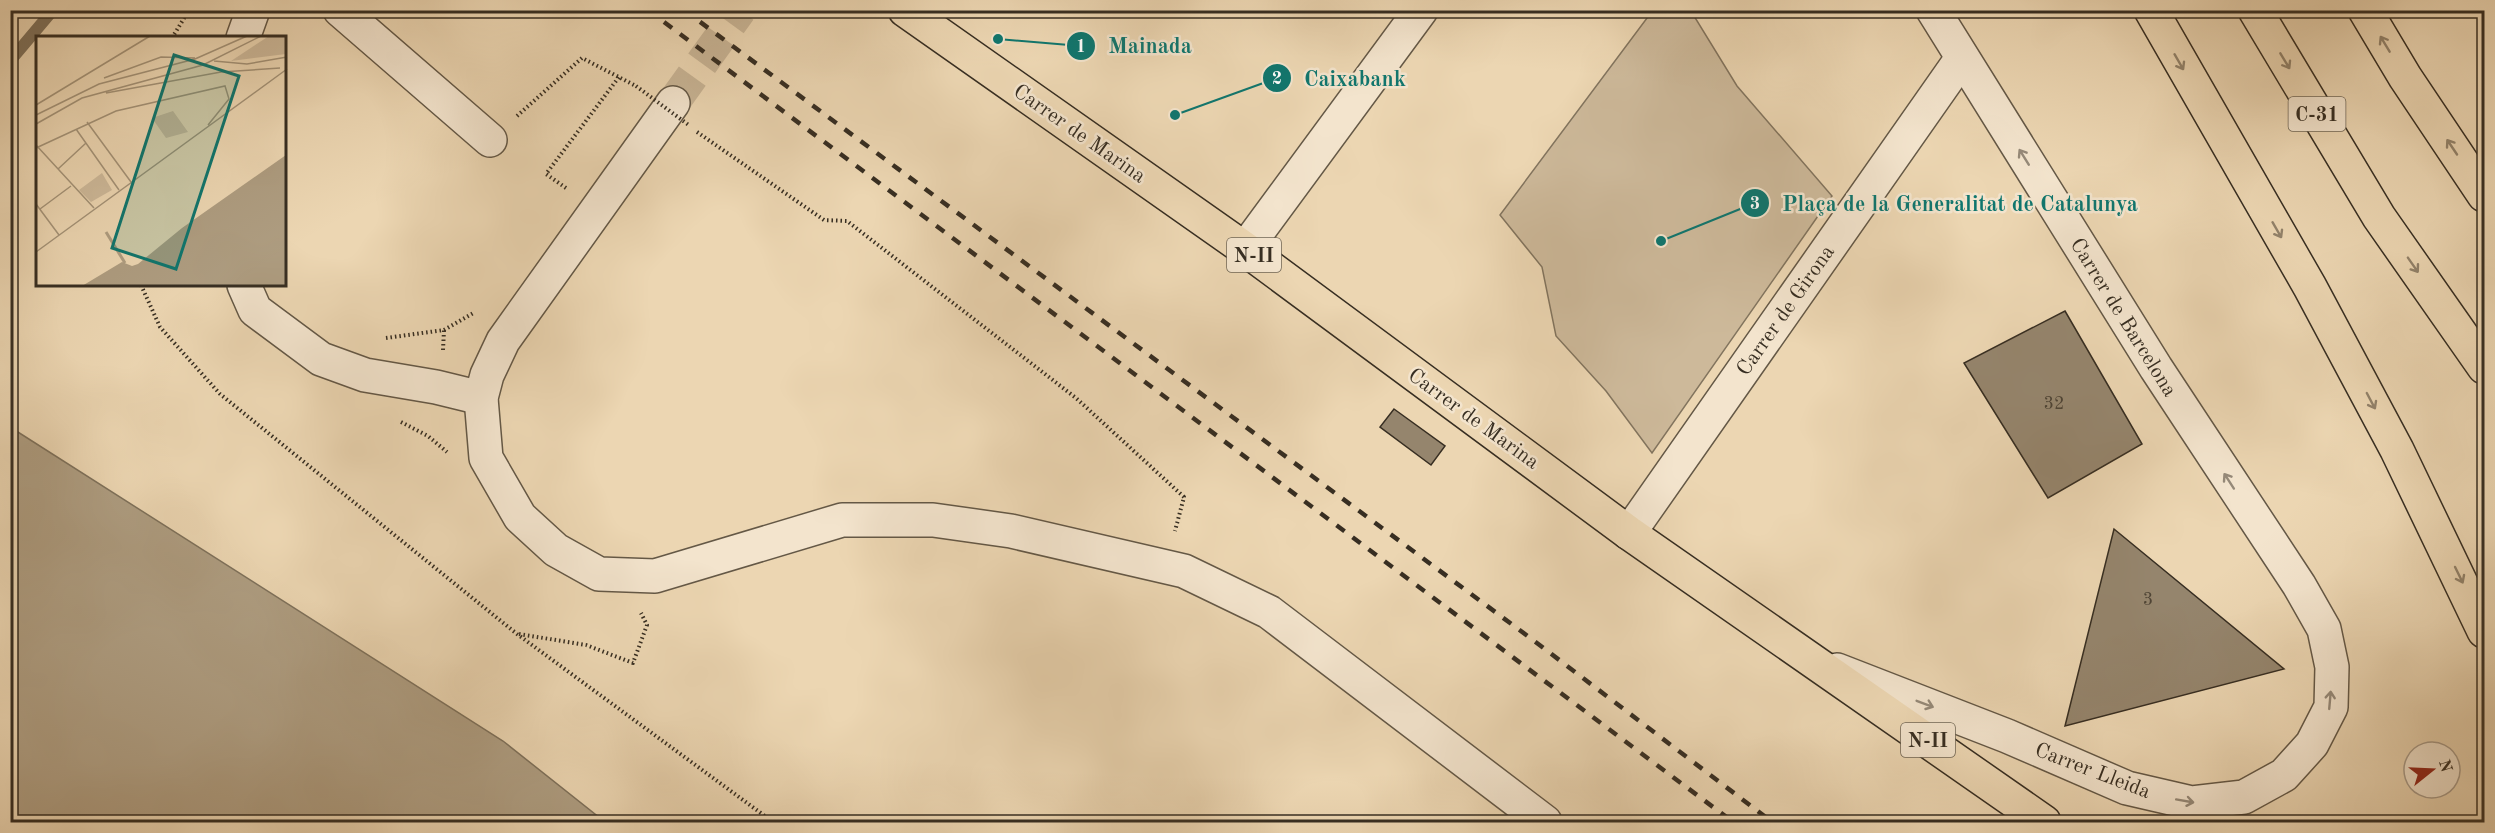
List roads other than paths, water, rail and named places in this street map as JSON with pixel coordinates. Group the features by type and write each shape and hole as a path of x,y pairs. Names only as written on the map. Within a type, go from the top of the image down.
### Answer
{"main road":[{"name":"Carrer de Marina","path":"905,10 1245,249 1629,533 1812,658 2044,822"},
{"path":"2151,10 2337,338 2397,450 2484,631"},
{"name":"C-31","path":"2255,10 2379,217 2484,366"},
{"path":"2365,10 2405,77 2484,195"}],"street":[{"path":"244,36 253,10"},
{"path":"340,10 490,140"},
{"path":"1245,249 1421,10"},
{"name":"Carrer de Barcelona","path":"1933,10 2156,368 2261,530"},
{"name":"Carrer de Girona","path":"1629,533 1962,58"},
{"path":"681,115 503,341 487,375 481,398 486,458 520,517 556,550 599,574 655,576 842,520 933,520 1011,531 1184,571 1269,612 1545,822"},
{"path":"244,286 255,310 321,359 365,375 481,398"},
{"name":"Carrer Lleida","path":"1812,658 2007,736 2127,788 2192,803 2244,797 2284,775 2312,744 2331,707 2332,668 2324,629 2299,585 2261,530"}],"waterway":[{"path":"10,61 53,10"}],"tunnel":[{"path":"673,103 740,10"}],"railway":[{"path":"648,10 1733,822"},
{"path":"684,10 1533,640 1772,822"}],"place":[{"name":"Mainada","path":"998,39"},
{"name":"Caixabank","path":"1175,115"},
{"name":"Plaça de la Generalitat de Catalunya","path":"1661,241"}]}
